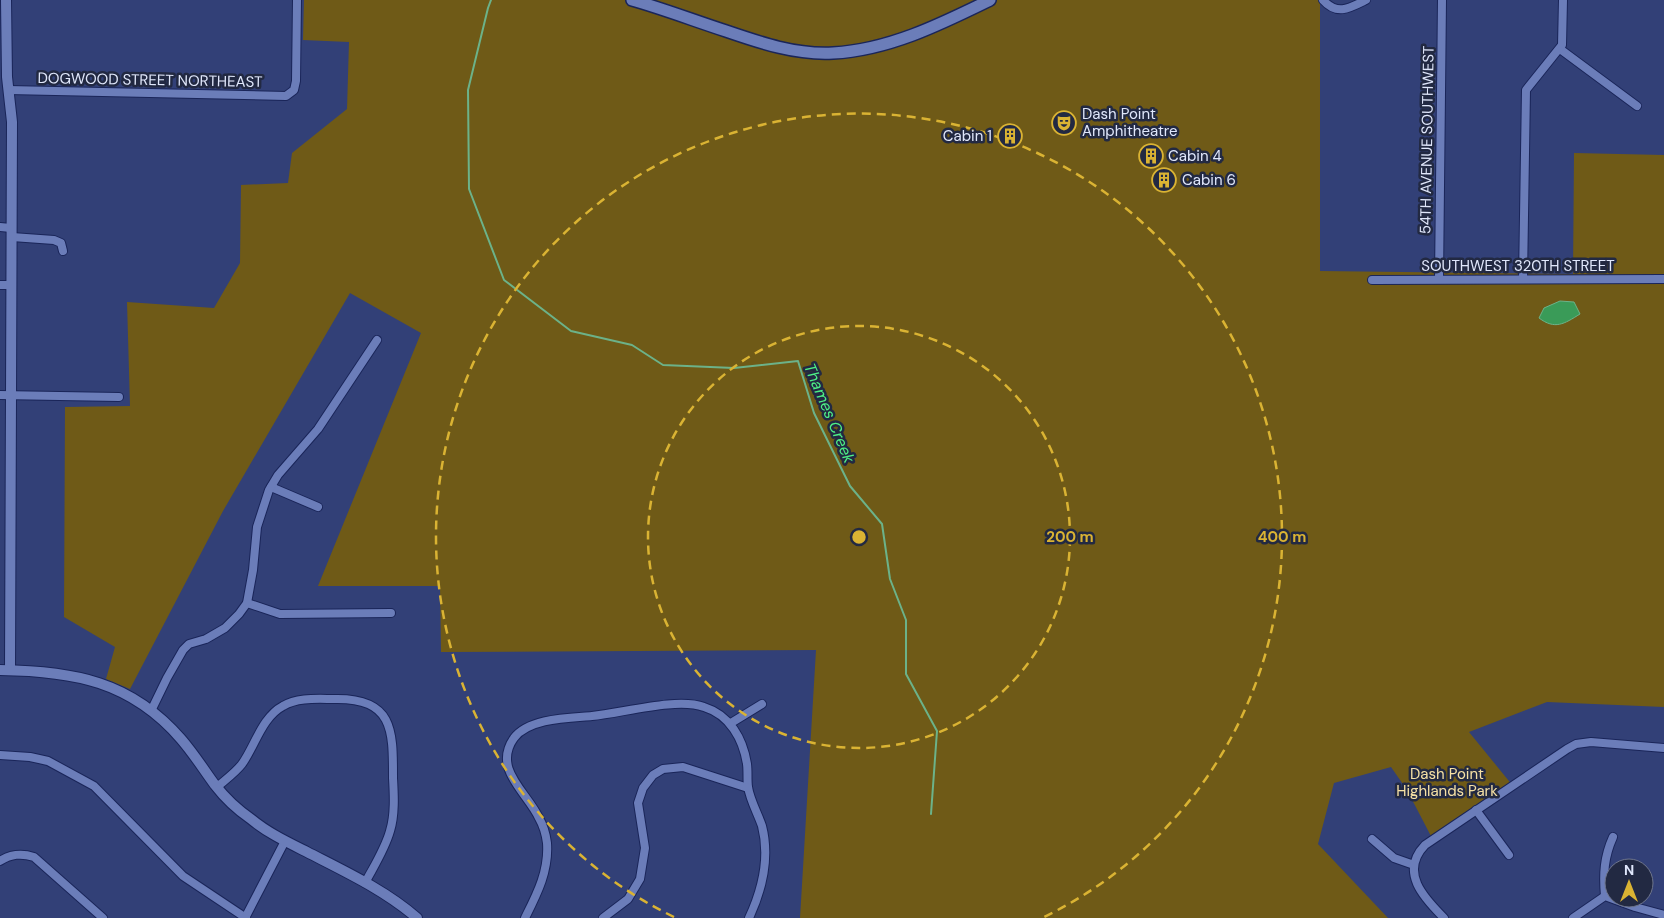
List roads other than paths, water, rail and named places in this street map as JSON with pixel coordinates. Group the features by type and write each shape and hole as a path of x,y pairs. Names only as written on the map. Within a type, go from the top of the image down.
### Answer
{"main road":[{"path":"632,0 758,42 790,50 832,54 853,52 883,45 909,36 990,0"}],"street":[{"path":"6,0 4,91 12,122 11,396 5,670 44,671 83,678 115,689 151,711 181,740 217,788 251,820 285,841 365,882 399,903 417,918"},
{"name":"DOGWOOD STREET NORTHEAST","path":"4,91 282,97 290,94 295,88 297,0"},
{"path":"1323,0 1329,7 1334,9 1348,9 1366,0"},
{"name":"54TH AVENUE SOUTHWEST","path":"1439,280 1442,0"},
{"path":"1523,279 1526,90 1560,49 1563,38 1563,0"},
{"path":"1560,49 1637,106"},
{"path":"0,228 11,232 54,240 61,243 63,251"},
{"name":"SOUTHWEST 320TH STREET","path":"1372,280 1664,279"},
{"path":"0,285 11,285"},
{"path":"151,711 183,650 189,644 206,639 226,628 247,603 253,570 257,527 266,497 278,475 318,429 377,340"},
{"path":"0,395 119,397"},
{"path":"271,487 318,507"},
{"path":"247,603 274,613 285,614 391,613"},
{"path":"217,788 242,764 270,716 282,706 290,702 305,700 351,698 374,708 384,718 392,733 394,799 390,831 365,882"},
{"path":"525,918 543,880 546,868 547,844 539,817 515,783 509,771 507,754 510,744 517,734 529,727 552,720 682,703 706,707 731,723 745,755 748,788 762,827 765,852 762,880 749,918"},
{"path":"731,723 762,704"},
{"path":"1444,918 1422,894 1416,881 1414,865 1417,856 1425,845 1576,744 1592,742 1664,748"},
{"path":"0,755 30,757 48,761 94,786 189,882 246,918 285,841"},
{"path":"603,918 628,899 640,880 645,848 638,803 643,788 652,775 663,769 683,767 748,788"},
{"path":"1476,810 1509,855"},
{"path":"1605,858 1613,837"},
{"path":"1372,839 1394,858 1414,865"},
{"path":"0,861 11,855 34,857 103,918"},
{"path":"1604,868 1604,888"},
{"path":"1573,918 1604,897"},
{"path":"1639,908 1664,915"}],"waterway":[{"name":"Thames Creek","path":"491,0 468,90 469,189 504,280 571,331 632,345 663,365 734,368 798,361 814,413 850,486 882,524 890,579 906,620 906,674 937,731 931,814"}],"place":[{"name":"Dash Point Amphitheatre","path":"1064,123"},
{"name":"Cabin 1","path":"1010,136"},
{"name":"Cabin 4","path":"1151,156"},
{"name":"Cabin 6","path":"1164,180"}],"park label":[{"name":"Dash Point Highlands Park","path":"1447,782"}]}
